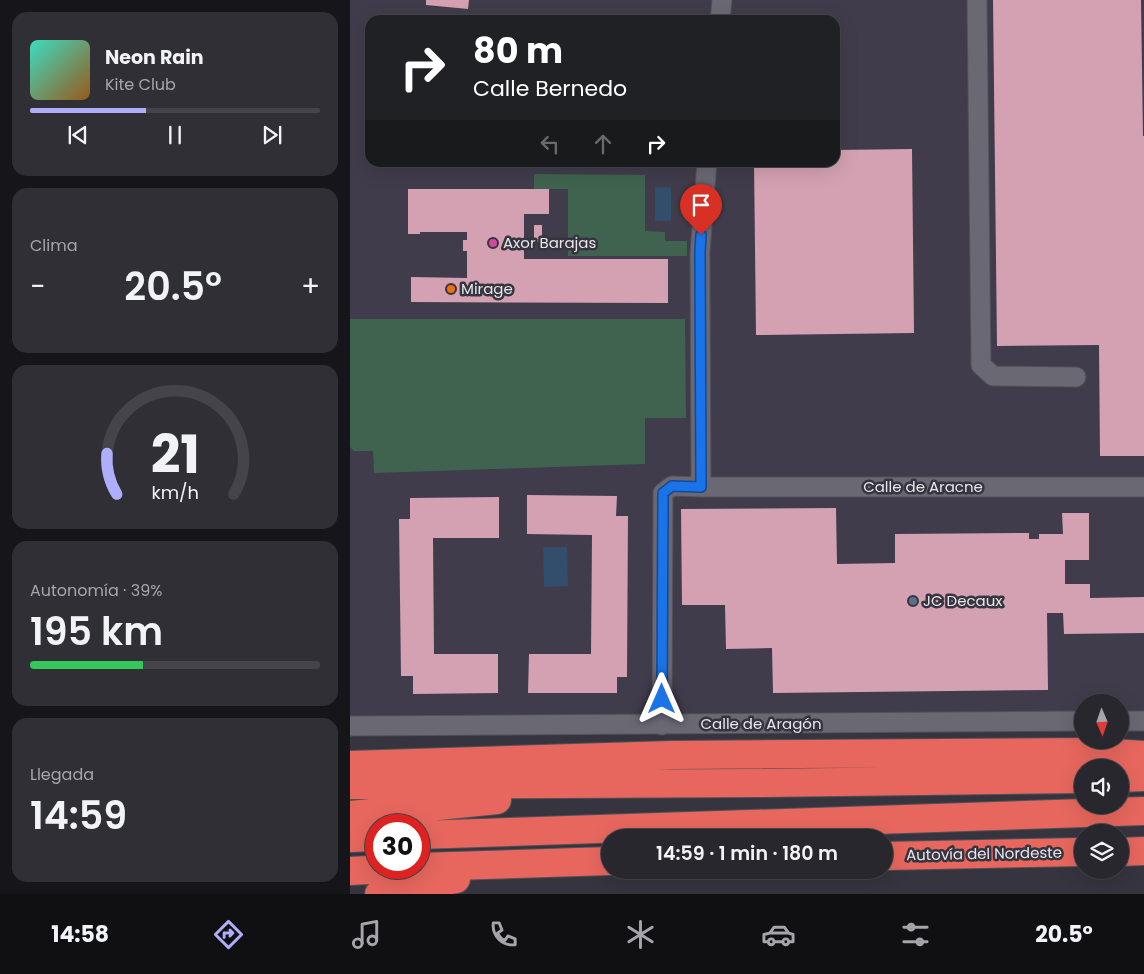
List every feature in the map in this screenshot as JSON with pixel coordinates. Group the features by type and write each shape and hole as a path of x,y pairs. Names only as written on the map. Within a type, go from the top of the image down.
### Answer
{"highway":[{"path":"350,765 672,755 1098,752 1144,755"},
{"path":"1129,778 1144,777"},
{"path":"350,785 1074,779"},
{"path":"350,815 495,800 758,783"},
{"path":"430,836 1144,811"},
{"path":"350,838 365,837"},
{"path":"1129,852 1144,851"},
{"name":"Autovía del Nordeste","path":"893,856 1074,852"},
{"path":"430,867 601,861"},
{"path":"379,894 544,862"},
{"path":"350,871 365,870"}],"street":[{"path":"720,15 722,0"},
{"path":"977,0 981,365 993,376 1076,377"},
{"path":"701,487 700,252 708,167"},
{"name":"Calle de Aracne","path":"662,724 663,493 672,486 1144,486"},
{"name":"Calle de Aragón","path":"350,726 1074,721"},
{"path":"1129,721 1144,721"}],"shaded area":[{"path":"350,0 1144,0 1144,721 1129,721 1129,694 1074,694 1074,721 350,726"}],"green space":[{"path":"534,174 645,175 645,231 665,232 665,241 687,241 687,256 568,256 568,189 534,189"},
{"path":"350,319 685,319 686,418 645,418 645,464 374,473 373,451 354,451 350,447"}],"water":[{"path":"655,187 671,187 671,221 655,221"},
{"path":"543,547 567,547 568,586 544,587"}],"building":[{"path":"426,0 469,0 468,9 426,5"},
{"path":"993,0 1141,0 1144,136 1144,456 1100,456 1099,345 997,346"},
{"path":"912,149 914,333 756,335 754,167 840,167 840,150"},
{"name":"Axor Barajas","path":"408,189 549,189 549,214 524,214 524,259 668,259 668,303 411,302 411,277 467,278 467,251 463,251 463,240 467,240 467,232 420,232 420,234 408,234"},
{"path":"534,225 542,225 542,242 534,242"},
{"path":"527,495 617,496 616,516 628,516 627,677 617,677 617,693 528,693 529,654 591,654 592,535 527,534"},
{"path":"499,497 499,538 433,538 434,654 498,654 498,693 413,694 413,676 401,676 399,519 410,519 410,498"},
{"name":"JC Decaux","path":"836,508 837,564 895,563 895,534 1029,533 1029,539 1039,539 1039,534 1063,534 1062,513 1089,513 1089,560 1065,560 1065,584 1090,584 1090,598 1144,597 1144,633 1064,634 1063,613 1047,613 1048,690 773,693 772,648 726,649 725,605 682,605 681,509"}],"place":[{"name":"Axor Barajas","path":"493,243"},
{"name":"Mirage","path":"451,289"},
{"name":"JC Decaux","path":"913,601"}],"route":[{"path":"662,699 663,493 672,486 701,487 701,235"}]}
